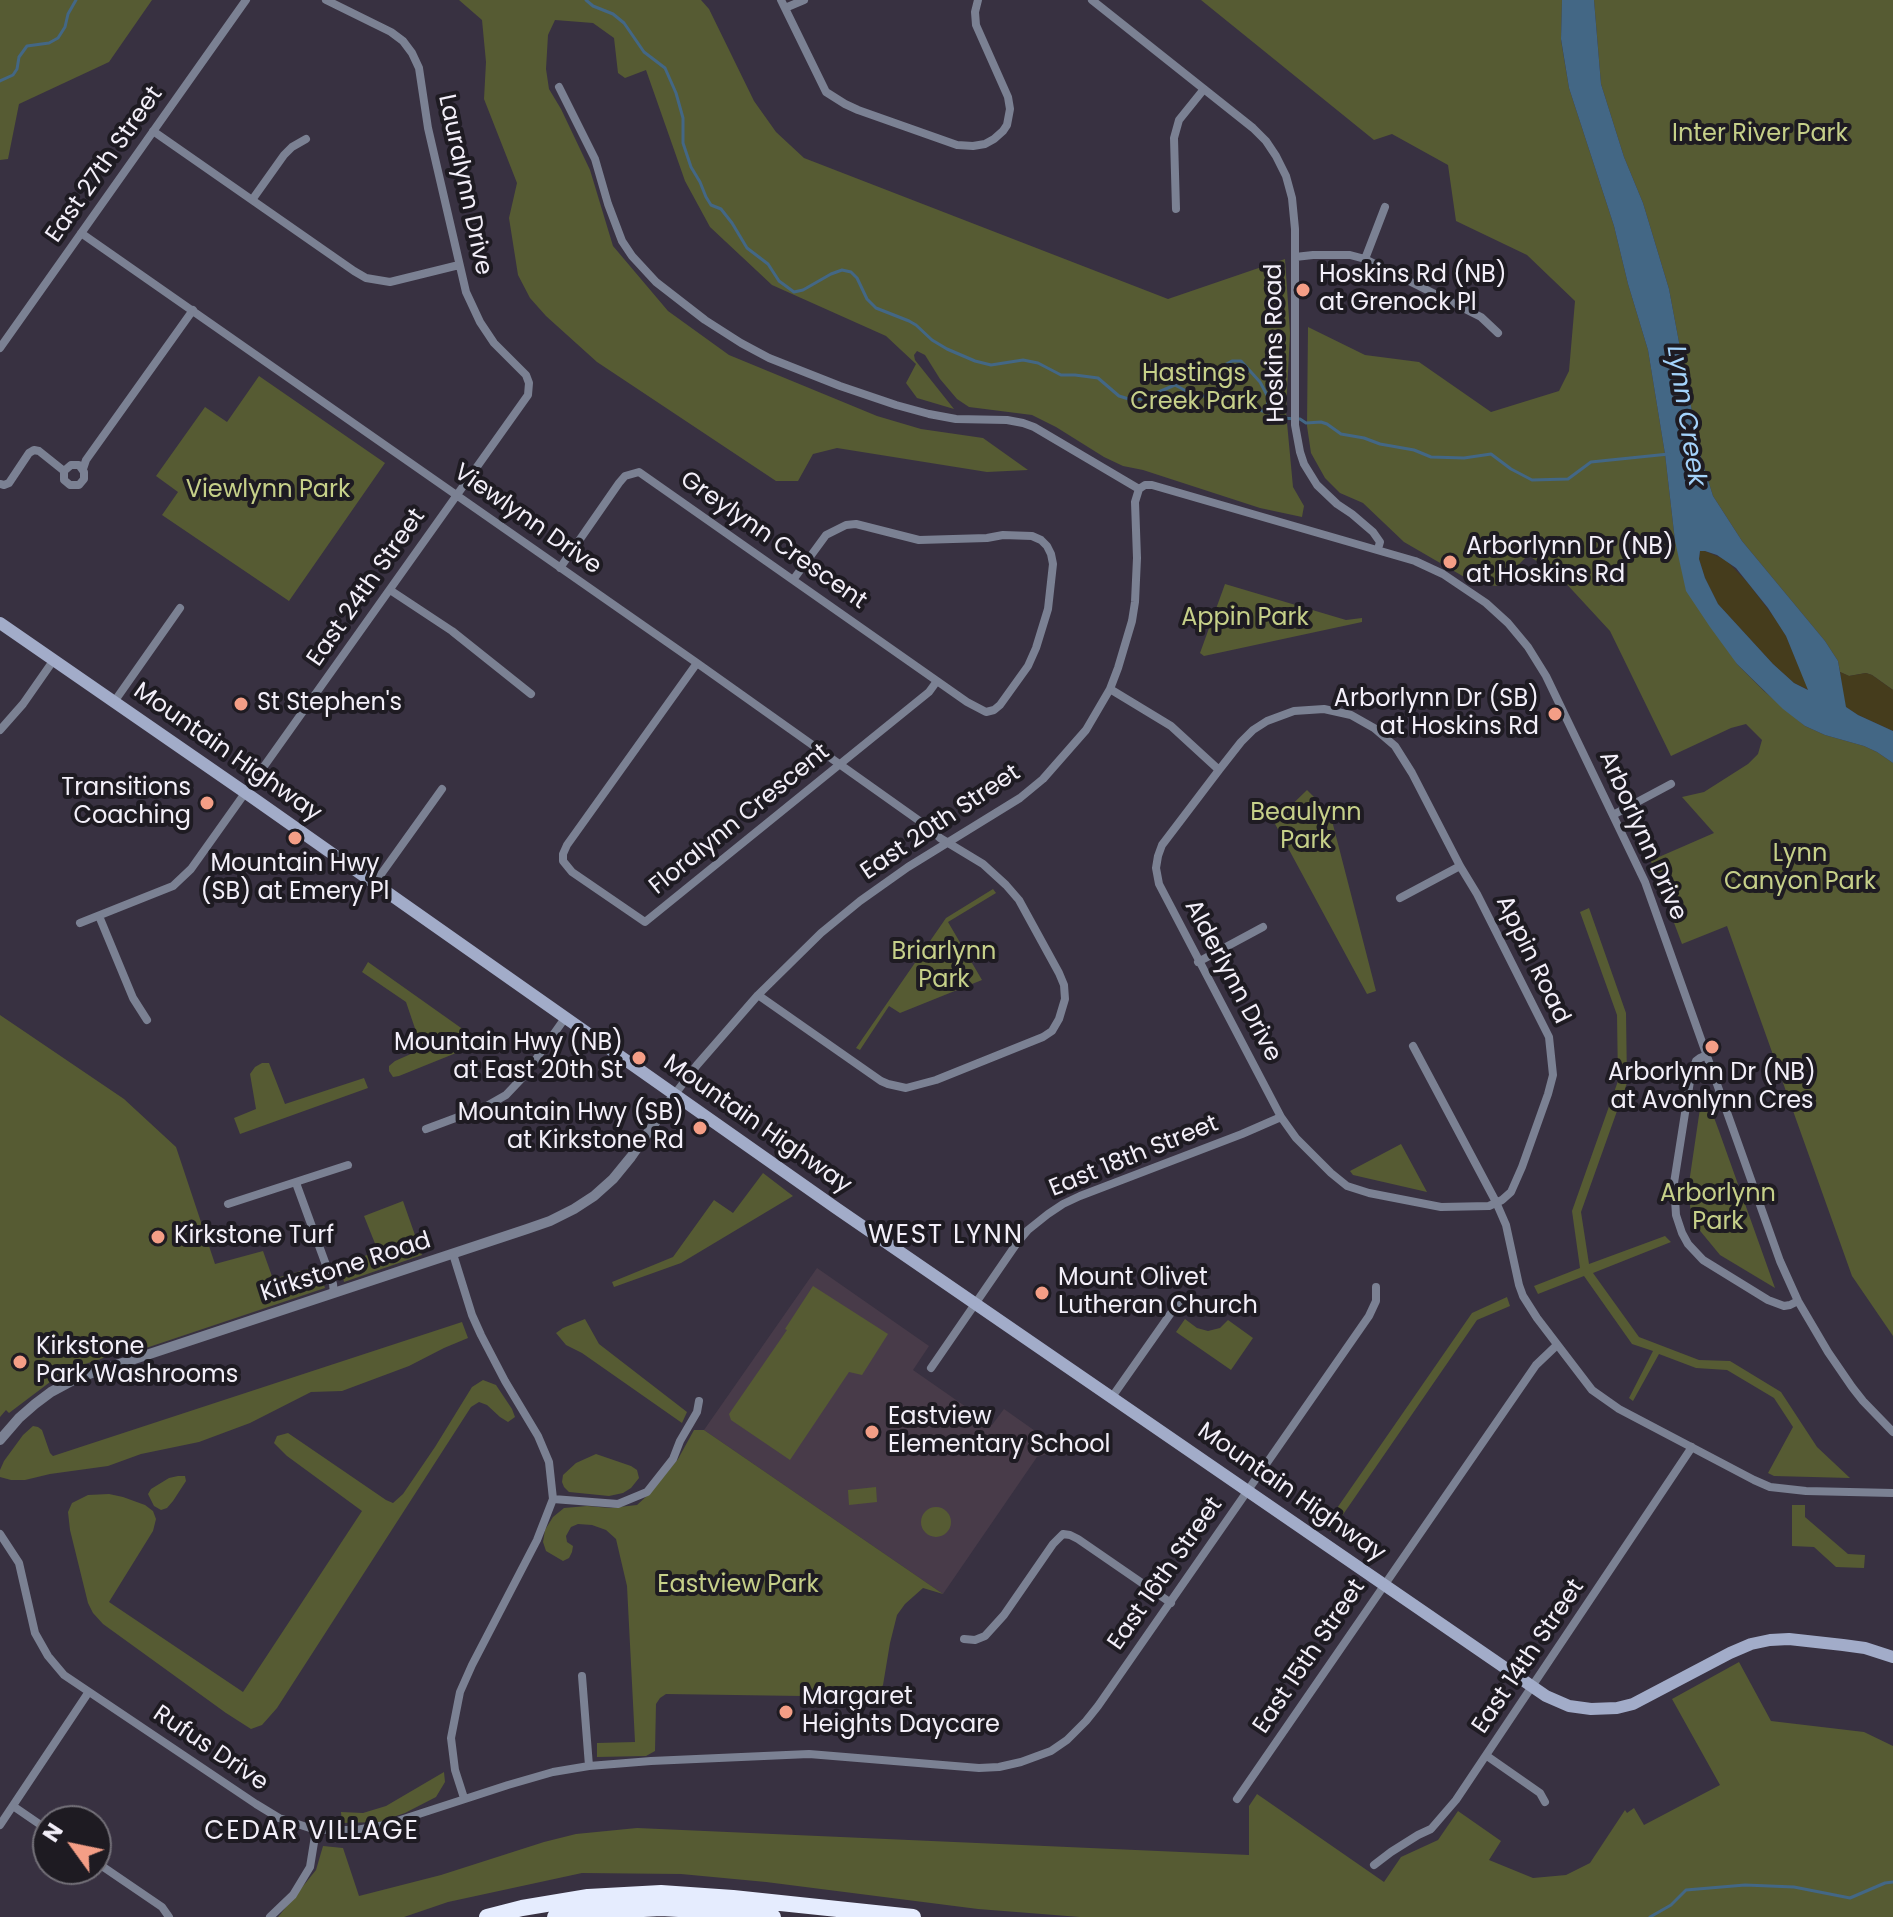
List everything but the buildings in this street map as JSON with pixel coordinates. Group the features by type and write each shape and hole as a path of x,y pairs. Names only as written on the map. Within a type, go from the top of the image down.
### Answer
{"highway":[{"path":"487,1917 588,1897 661,1893 913,1917"},
{"path":"555,1917 661,1908 773,1917"}],"main road":[{"name":"Mountain Highway","path":"0,623 836,1208 1533,1688 1558,1702 1591,1709 1633,1704 1730,1653 1760,1642 1789,1639 1822,1642 1865,1648 1893,1657"}],"street":[{"name":"Lauralynn Drive","path":"326,0 391,32 412,53 419,68 428,128 466,292 494,343 526,375 528,395 522,406"},
{"path":"804,0 783,4 826,92 858,110 957,145 973,146 985,144 1003,131 1010,109 1008,97 976,25 978,0"},
{"name":"Hoskins Road","path":"1092,0 1253,128 1276,156 1292,198 1295,425 1300,452 1317,485 1373,532 1380,542 1378,549"},
{"name":"East 27th Street","path":"0,348 244,2"},
{"path":"559,87 595,159 622,241 656,282 705,320 769,358 896,405 956,419 1007,420 1034,427 1139,489"},
{"path":"1176,209 1174,138 1179,120 1204,89"},
{"path":"153,131 366,278 390,282 459,265"},
{"path":"252,200 284,155 306,139"},
{"path":"1365,259 1385,207"},
{"name":"Viewlynn Drive","path":"81,233 996,875 1019,900 1064,985 1065,999 1064,1009 1052,1031 1033,1042 936,1080 913,1087 898,1087 881,1081 758,995"},
{"path":"1295,257 1350,255 1365,259 1481,317 1498,333"},
{"path":"83,469 75,464 68,466 64,471 66,483 79,485 84,479 86,460 193,310"},
{"name":"East 24th Street","path":"80,923 173,886 201,856 522,406"},
{"path":"0,484 9,483 34,450 64,471"},
{"name":"Greylynn Crescent","path":"560,568 619,483 625,476 639,472 975,708 990,712 1000,705 1028,666 1044,626 1053,564 1051,554 1041,540 1032,536 919,540 856,524 846,525 826,535 793,580"},
{"name":"Arborlynn Drive","path":"1139,489 1152,485 1415,561 1453,579 1486,603 1518,633 1546,676 1645,882 1780,1261 1798,1301 1852,1387 1893,1432"},
{"name":"East 20th Street","path":"675,1094 758,995 821,933 860,901 947,842 1020,798 1043,779 1086,730 1110,689 1126,643 1135,602 1137,558 1134,511 1139,489"},
{"path":"390,590 452,631 531,694"},
{"path":"114,702 180,608"},
{"path":"0,730 23,704 53,661"},
{"name":"Floralynn Crescent","path":"697,663 563,854 566,867 645,922 929,692 937,681"},
{"path":"1110,689 1171,726 1219,770"},
{"name":"Appin Road","path":"1219,770 1253,730 1294,711 1324,709 1351,715 1374,728 1395,746 1477,894 1545,1027 1551,1049 1553,1075 1532,1140 1511,1192 1496,1202"},
{"name":"Alderlynn Drive","path":"1219,770 1162,845 1156,868 1165,897 1281,1117 1296,1138 1347,1186 1441,1207 1489,1206 1496,1202"},
{"path":"1613,815 1671,784"},
{"path":"374,884 442,789"},
{"path":"1400,898 1460,866"},
{"path":"99,916 133,998 147,1020"},
{"path":"1198,962 1263,927"},
{"path":"426,1129 485,1107 506,1095 524,1076 565,1018"},
{"path":"1413,1046 1496,1202 1506,1225 1523,1296 1582,1379 1603,1399 1770,1487 1893,1493"},
{"path":"1707,1055 1696,1061 1691,1075 1674,1183 1676,1215 1682,1233 1703,1260 1768,1300 1784,1306 1798,1301"},
{"name":"Kirkstone Road","path":"0,1440 35,1404 77,1378 550,1221 594,1196 613,1179 675,1094"},
{"name":"East 18th Street","path":"931,1368 1017,1243 1028,1230 1063,1204 1281,1117"},
{"path":"228,1204 348,1165"},
{"path":"296,1183 334,1293"},
{"path":"453,1254 481,1335 538,1436 549,1462 553,1499 537,1540 460,1692 451,1738 455,1770 464,1798"},
{"name":"East 16th Street","path":"1086,1721 1108,1694 1369,1316 1376,1301 1376,1287"},
{"path":"1112,1397 1178,1303 1193,1299 1210,1310"},
{"name":"East 15th Street","path":"1237,1799 1536,1365 1557,1345"},
{"path":"553,1499 618,1504 647,1492 673,1459 697,1412 699,1401"},
{"name":"East 14th Street","path":"1374,1865 1431,1829 1456,1800 1692,1447"},
{"name":"Rufus Drive","path":"0,1534 19,1563 35,1633 64,1675 279,1818 316,1830 356,1830 385,1825 553,1772 589,1766 809,1754 999,1767 1051,1751 1086,1721"},
{"path":"964,1639 975,1640 985,1636 1063,1534 1078,1539 1171,1603"},
{"path":"582,1676 589,1766"},
{"path":"0,1825 88,1693"},
{"path":"1487,1756 1540,1793 1545,1802"},
{"path":"13,1806 32,1819"},
{"path":"270,1917 293,1895 310,1867 316,1830"},
{"path":"112,1873 162,1907 169,1917"}],"shaded area":[{"name":"Eastview Elementary School","path":"817,1268 929,1346 913,1370 992,1425 1004,1409 1062,1450 1037,1457 943,1594 704,1430"}],"green space":[{"path":"0,0 152,0 109,62 19,104 8,159 0,160"},
{"name":"Hastings Creek Park","path":"459,0 701,0 709,9 754,101 776,132 804,158 1168,299 1285,259 1290,333 1286,412 1293,487 1304,506 1302,517 1260,508 1123,466 1032,415 969,407 957,399 925,355 917,351 915,360 954,409 917,398 906,383 916,364 886,336 772,285 710,227 685,181 646,70 625,78 618,73 614,38 593,23 555,20 548,35 546,69 549,89 590,170 613,246 668,311 729,355 877,416 921,429 983,438 1028,470 987,472 837,448 813,454 798,481 776,481 597,362 530,298 518,275 509,218 517,183 484,99 486,62 482,20"},
{"name":"Lynn Canyon Park","path":"1201,0 1562,0 1561,40 1569,88 1614,226 1648,350 1675,541 1737,664 1805,726 1864,746 1893,763 1893,1336 1852,1276 1727,926 1682,944 1650,859 1714,833 1682,797 1704,792 1748,764 1758,754 1762,740 1746,724 1671,756 1610,631 1562,579 1528,555 1498,586 1466,578 1404,542 1363,503 1340,493 1325,478 1311,453 1307,426 1308,327 1365,355 1419,362 1491,412 1559,391 1569,371 1575,301 1527,255 1456,221 1448,165 1392,134 1374,140"},
{"name":"Inter River Park","path":"1594,0 1893,0 1893,690 1872,675 1849,676 1840,672 1838,661 1825,641 1742,541 1713,496 1700,454 1669,289 1601,84"},
{"name":"Viewlynn Park","path":"259,376 385,463 289,601 162,515 178,492 156,476 205,407 227,422"},
{"name":"Appin Park","path":"1225,584 1346,620 1362,618 1362,622 1204,656 1200,653"},
{"name":"Beaulynn Park","path":"1307,790 1330,813 1376,991 1367,994 1274,822"},
{"name":"Briarlynn Park","path":"993,889 996,893 948,922 982,980 900,1013 889,1006 860,1050 856,1048 946,918"},
{"path":"1589,908 1626,1013 1627,1083 1581,1212 1589,1264 1665,1236 1671,1242 1593,1273 1639,1337 1699,1360 1730,1361 1781,1392 1817,1447 1850,1478 1774,1476 1768,1473 1793,1427 1774,1398 1727,1370 1696,1368 1659,1354 1633,1401 1629,1398 1653,1351 1632,1344 1584,1276 1538,1294 1534,1286 1580,1268 1572,1211 1618,1081 1617,1015 1580,912"},
{"path":"368,962 471,1035 461,1051 393,1077 389,1066 422,1049 406,1002 362,972"},
{"path":"0,1015 124,1099 176,1147 215,1264 263,1251 273,1279 318,1266 325,1288 143,1349 127,1346 107,1352 109,1355 101,1359 66,1370 0,1417"},
{"path":"262,1063 269,1063 285,1104 364,1078 368,1088 240,1134 234,1118 256,1109 250,1074"},
{"name":"Arborlynn Park","path":"1703,1088 1775,1288 1720,1255 1692,1221 1688,1190"},
{"path":"1401,1144 1427,1192 1353,1175 1350,1171"},
{"path":"763,1173 793,1196 681,1263 614,1287 612,1282 673,1257 714,1200 733,1213"},
{"path":"403,1201 422,1255 344,1282 340,1265 378,1251 364,1216"},
{"path":"813,1286 888,1334 862,1375 849,1372 790,1460 731,1420 729,1414 787,1330"},
{"path":"1507,1297 1510,1306 1477,1320 1331,1532 1324,1527 1472,1313"},
{"path":"585,1319 599,1344 687,1412 682,1423 566,1345 556,1333"},
{"path":"1185,1319 1197,1328 1208,1331 1220,1328 1228,1320 1253,1338 1231,1370 1176,1332"},
{"path":"462,1322 468,1338 409,1366 342,1391 311,1392 250,1423 199,1442 141,1454 108,1466 25,1480 0,1477 4,1461 33,1426 42,1430 53,1456"},
{"path":"483,1380 496,1385 515,1417 508,1422 479,1402 471,1407 277,1708 262,1725 251,1729 226,1713 103,1624 93,1613 88,1603 68,1512 72,1503 88,1495 109,1494 145,1505 153,1511 156,1519 153,1531 109,1602 243,1692 362,1511 287,1456 274,1443 277,1436 288,1433 393,1503 403,1494 472,1387"},
{"name":"Eastview Park","path":"694,1430 704,1430 943,1594 923,1588 897,1615 883,1685 870,1697 666,1694 656,1704 655,1751 646,1756 597,1757 597,1743 635,1742 627,1586 616,1539 606,1530 592,1525 571,1527 566,1536 567,1542 573,1546 572,1552 563,1561 546,1551 543,1542 545,1530 553,1517 564,1508 637,1505 678,1459"},
{"path":"596,1454 631,1466 637,1470 639,1478 623,1493 609,1496 569,1492 562,1482 563,1475 576,1463"},
{"path":"178,1476 185,1476 186,1481 173,1501 161,1510 154,1506 148,1494 151,1489"},
{"path":"876,1487 877,1502 849,1505 848,1490"},
{"path":"1792,1505 1805,1505 1805,1517 1848,1554 1865,1555 1864,1568 1836,1567 1814,1547 1792,1546"},
{"path":"936,1507 947,1511 951,1522 947,1533 936,1537 925,1533 921,1522 925,1511"},
{"path":"1739,1662 1771,1721 1864,1732 1893,1746 1893,1917 1080,1917 978,1909 681,1874 582,1873 448,1902 404,1917 278,1917 316,1870 323,1846 343,1848 359,1896 576,1834 637,1828 1249,1855 1249,1806 1257,1794 1384,1882 1401,1857 1438,1840 1458,1811 1501,1841 1489,1860 1533,1878 1566,1875 1590,1863 1625,1810 1627,1813 1634,1808 1644,1825 1720,1785 1672,1699"},
{"path":"444,1772 445,1782 436,1797 405,1813 379,1822 342,1823 341,1812 363,1813 386,1806"}],"sand":[{"path":"1700,551 1726,560 1748,583 1786,636 1809,690 1794,683 1773,664 1718,604 1705,578 1699,559"},
{"path":"1840,672 1849,676 1872,675 1893,690 1893,731 1846,707"}],"water":[{"name":"Lynn Creek","path":"1562,0 1594,0 1601,84 1669,289 1700,454 1713,496 1742,541 1838,661 1846,707 1893,731 1893,763 1864,746 1805,726 1783,709 1737,664 1686,591 1675,541 1648,350 1614,226 1569,88 1561,39","holes":["1700,551 1736,568 1768,608 1786,636 1808,690 1794,683 1773,664 1718,604 1699,559"]}],"waterway":[{"path":"0,81 13,75 19,57 27,46 49,43 58,38 76,0"},
{"name":"Lynn Creek","path":"586,0 624,23 644,52 665,68 683,118 683,143 706,197 711,205 721,209 747,248 768,264 779,281 794,292 842,270 851,272 876,308 909,321 932,340 975,361 991,365 1023,360 1038,363 1061,375 1098,378 1119,396 1132,400 1175,385 1224,405 1239,405 1306,423 1321,422 1341,434 1414,450 1431,457 1464,458 1491,454 1532,480 1568,479 1591,462 1669,454"},
{"path":"1175,385 1190,377 1206,375 1232,361 1241,361 1260,382 1268,397 1267,412"},
{"path":"1650,1917 1671,1905 1686,1890 1745,1885 1794,1887 1850,1898 1893,1882"}],"place":[{"name":"Hoskins Rd (NB) at Grenock Pl","path":"1303,290"},
{"name":"Arborlynn Dr (NB) at Hoskins Rd","path":"1450,562"},
{"name":"St Stephen's","path":"241,704"},
{"name":"Arborlynn Dr (SB) at Hoskins Rd","path":"1555,714"},
{"name":"Transitions Coaching","path":"207,803"},
{"name":"Mountain Hwy (SB) at Emery Pl","path":"295,838"},
{"name":"Arborlynn Dr (NB) at Avonlynn Cres","path":"1712,1047"},
{"name":"Mountain Hwy (NB) at East 20th St","path":"639,1058"},
{"name":"Mountain Hwy (SB) at Kirkstone Rd","path":"700,1128"},
{"name":"Kirkstone Turf","path":"158,1237"},
{"name":"Mount Olivet Lutheran Church","path":"1042,1293"},
{"name":"Kirkstone Park Washrooms","path":"20,1362"},
{"name":"Eastview Elementary School","path":"872,1432"},
{"name":"Margaret Heights Daycare","path":"786,1712"}],"district":[{"name":"WEST LYNN","path":"946,1236"},
{"name":"CEDAR VILLAGE","path":"312,1832"}]}
